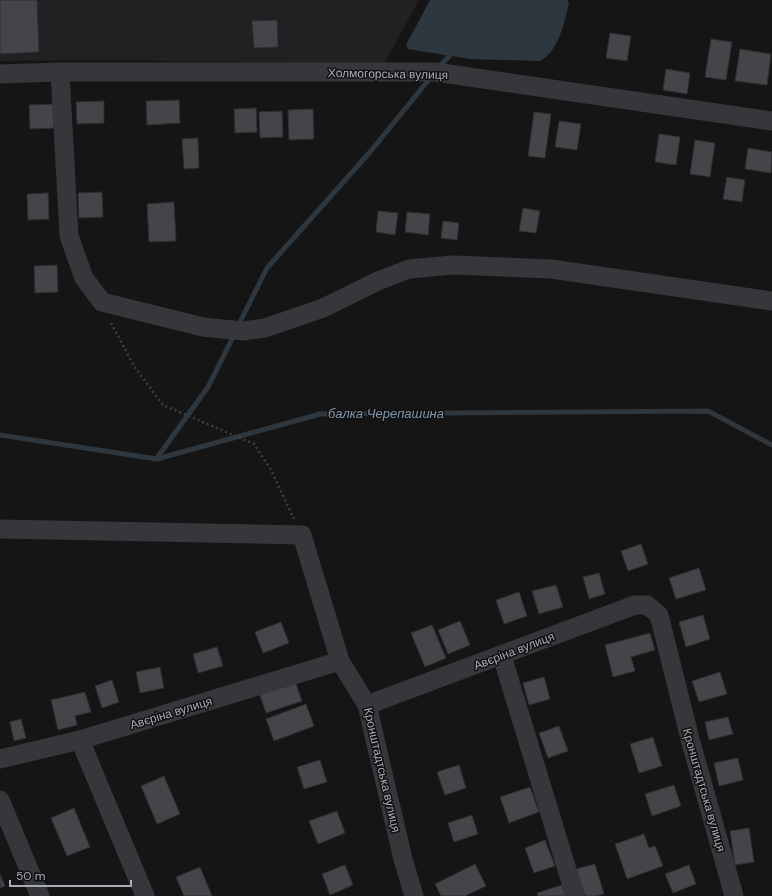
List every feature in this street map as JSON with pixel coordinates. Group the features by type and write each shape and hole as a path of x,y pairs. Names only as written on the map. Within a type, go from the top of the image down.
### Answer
{"street":[{"name":"Холмогорська вулиця","path":"0,74 60,72 435,72 772,122"},
{"path":"60,72 69,236 84,278 102,302 204,327 243,331 265,328 324,308 378,281 409,269 452,265 551,269 772,301"},
{"path":"0,529 302,535"},
{"name":"Кронштадтська вулиця","path":"302,535 340,661 367,705 403,859 414,896"},
{"name":"Авєріна вулиця","path":"367,705 502,656 635,605 647,605 659,614"},
{"name":"Кронштадтська вулиця","path":"659,614 690,739 734,896"},
{"path":"502,656 575,896"},
{"name":"Авєріна вулиця","path":"0,759 80,740 340,661"},
{"path":"80,740 145,896"},
{"path":"0,800 40,896"}],"path":[{"path":"102,302 134,366 164,405 254,444 271,470 302,535"}],"shaded area":[{"path":"0,0 419,0 384,64 100,60 0,61"},
{"path":"430,0 567,0 569,3 563,27 552,51 540,61 470,59 408,49 406,45"}],"building":[{"path":"0,0 37,0 39,52 0,54"},
{"path":"277,20 278,47 254,48 252,21"},
{"path":"610,33 631,36 627,61 606,58"},
{"path":"711,39 732,42 726,80 705,77"},
{"path":"740,49 771,54 767,85 735,81"},
{"path":"666,69 690,73 687,94 663,90"},
{"path":"179,100 180,123 147,125 146,101"},
{"path":"104,101 104,123 77,124 76,102"},
{"path":"53,104 54,128 30,129 29,105"},
{"path":"256,108 257,132 235,133 234,109"},
{"path":"313,109 314,139 289,140 288,110"},
{"path":"282,111 283,137 260,138 259,112"},
{"path":"534,112 551,114 545,158 528,156"},
{"path":"559,121 581,124 577,150 555,147"},
{"path":"659,134 680,137 676,165 655,162"},
{"path":"198,138 199,168 184,169 182,139"},
{"path":"695,140 715,143 710,177 690,174"},
{"path":"748,148 772,152 771,173 745,169"},
{"path":"727,177 745,180 742,202 723,199"},
{"path":"102,192 103,217 79,218 78,193"},
{"path":"48,193 49,219 28,220 27,194"},
{"path":"174,202 176,241 149,242 147,204"},
{"path":"523,208 540,211 536,233 519,231"},
{"path":"378,211 398,213 395,235 376,232"},
{"path":"407,212 430,214 428,235 405,232"},
{"path":"443,221 459,223 457,240 441,238"},
{"path":"57,265 58,292 35,293 34,266"},
{"path":"641,544 648,564 628,571 621,551"},
{"path":"699,568 706,590 676,599 669,578"},
{"path":"599,573 605,594 589,599 583,577"},
{"path":"556,585 563,607 539,614 532,591"},
{"path":"519,592 527,616 504,624 496,600"},
{"path":"703,615 710,639 686,647 679,622"},
{"path":"460,621 470,645 448,654 438,630"},
{"path":"281,622 289,643 263,653 255,632"},
{"path":"432,625 446,658 425,667 411,633"},
{"path":"650,633 655,650 631,657 635,671 613,677 605,645"},
{"path":"217,647 223,666 198,673 193,654"},
{"path":"160,667 164,688 140,693 136,672"},
{"path":"720,672 727,694 699,702 692,681"},
{"path":"544,677 550,699 529,705 523,683"},
{"path":"112,680 119,702 102,708 95,686"},
{"path":"295,681 302,701 266,713 259,693"},
{"path":"85,692 91,712 75,716 77,725 58,730 51,700"},
{"path":"306,704 314,726 274,741 266,719"},
{"path":"728,717 733,734 709,740 705,722"},
{"path":"21,719 26,738 14,741 10,722"},
{"path":"559,726 568,751 548,758 539,733"},
{"path":"653,737 662,766 639,773 630,744"},
{"path":"738,758 743,780 719,786 714,763"},
{"path":"320,760 327,782 304,789 297,767"},
{"path":"459,765 466,788 445,795 437,772"},
{"path":"164,776 180,814 157,824 141,786"},
{"path":"674,785 681,806 652,816 645,794"},
{"path":"530,787 539,812 509,823 500,797"},
{"path":"74,808 90,847 67,856 51,818"},
{"path":"337,811 345,833 318,844 309,821"},
{"path":"472,815 478,834 454,842 448,823"},
{"path":"749,828 754,862 735,865 730,831"},
{"path":"644,834 649,848 655,846 663,866 627,879 615,844"},
{"path":"545,840 555,866 534,873 525,848"},
{"path":"475,864 486,886 465,896 441,896 435,884"},
{"path":"595,864 604,894 585,896 576,869"},
{"path":"345,865 353,885 330,895 322,874"},
{"path":"689,865 696,884 673,893 665,874"},
{"path":"200,867 212,896 184,896 176,877"},
{"path":"0,874 5,886 0,888"},
{"path":"562,885 566,896 538,896 537,893"}],"waterway":[{"path":"438,68 453,52"},
{"path":"238,326 267,268 370,152 431,77"},
{"path":"157,458 208,387 234,335"},
{"name":"балка Черепашина","path":"0,435 157,459 320,414 708,411 772,445"}]}
